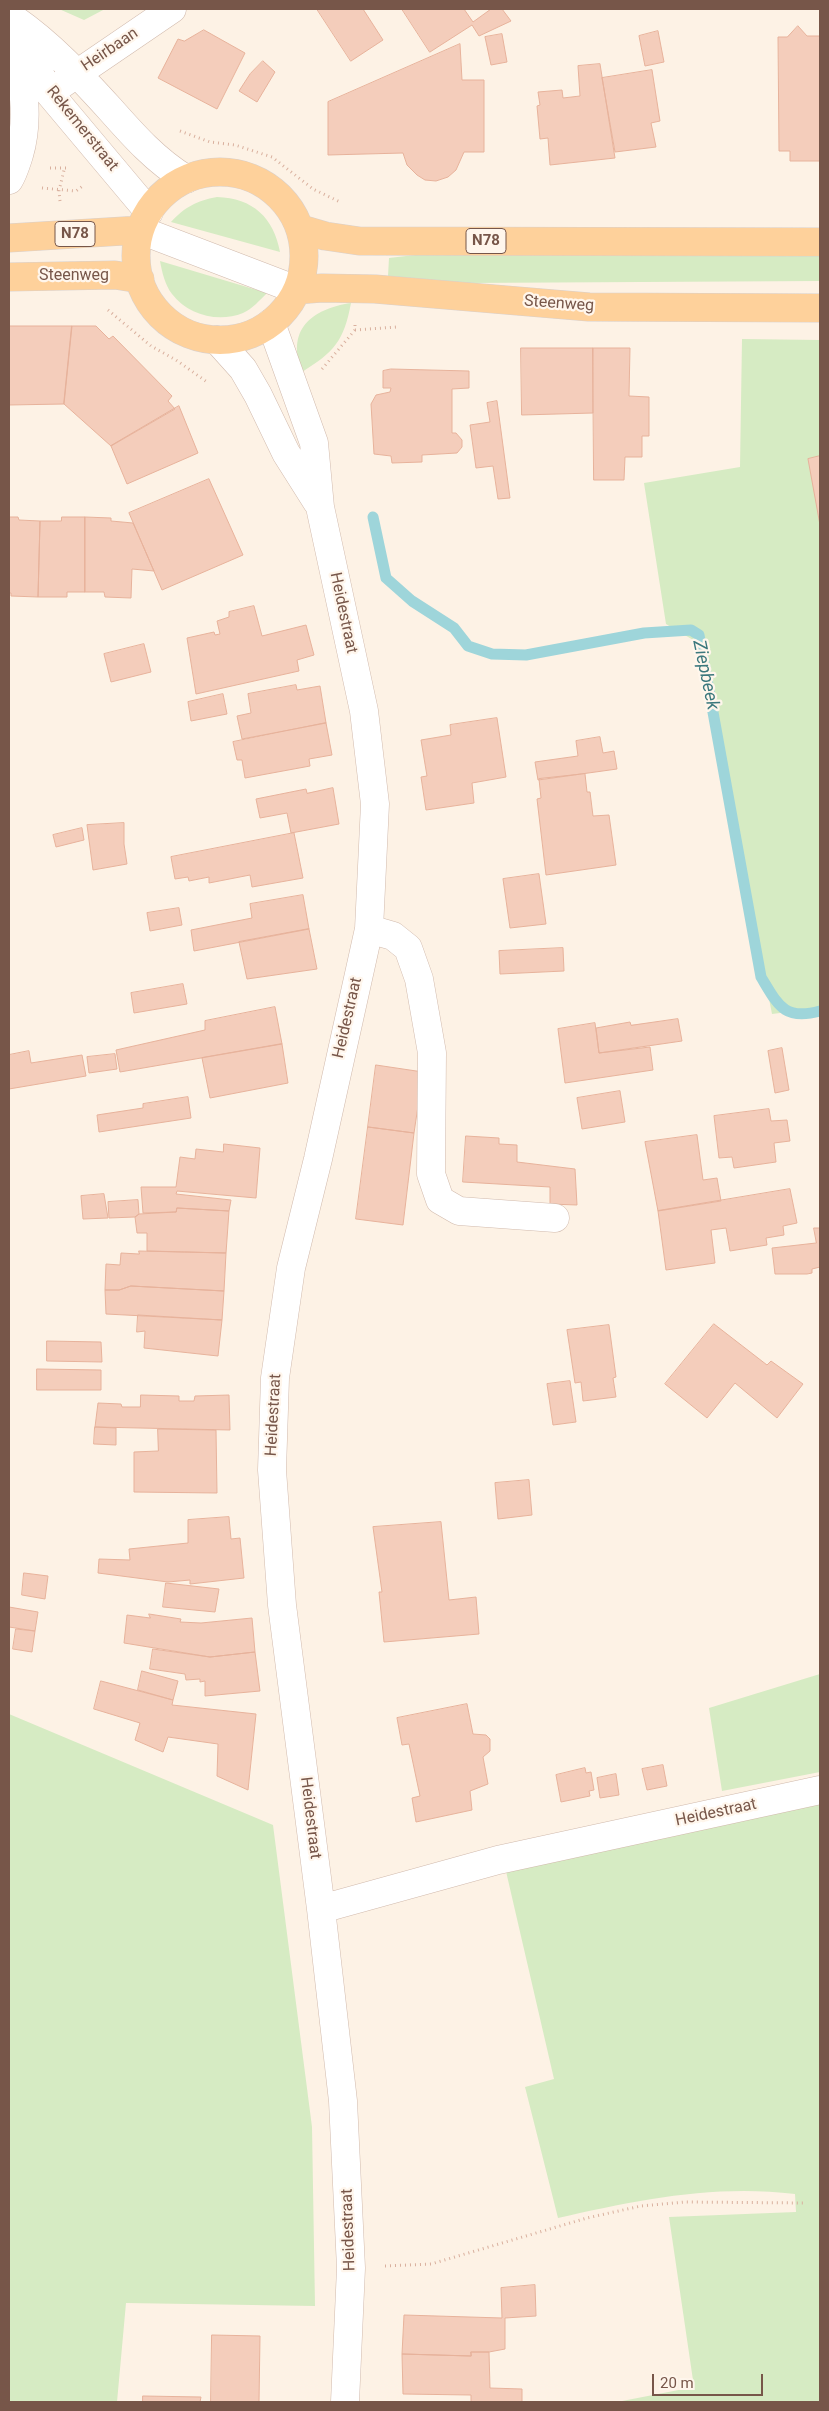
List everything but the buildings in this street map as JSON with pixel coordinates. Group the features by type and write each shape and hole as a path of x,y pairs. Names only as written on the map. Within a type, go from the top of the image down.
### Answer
{"main road":[{"path":"208,172 224,172 254,178 274,191 290,208 300,229 305,249 304,263 297,290 286,308 271,323 245,336 217,340 197,336 177,328 156,310 148,298 140,279 137,263 145,221 159,198 186,179 208,172"},
{"name":"N78","path":"9,238 116,233 145,221"},
{"name":"N78","path":"300,229 325,236 359,241 820,242"},
{"name":"Steenweg","path":"9,277 115,275 140,279"},
{"name":"Steenweg","path":"297,290 322,288 376,289 590,307 820,308"}],"street":[{"name":"Heirbaan","path":"50,94 76,73 172,9"},
{"name":"Rekemerstraat","path":"9,15 38,35 139,141 168,168 186,179"},
{"name":"Rekemerstraat","path":"9,15 50,94 145,221"},
{"name":"Rekemerstraat","path":"9,15 26,105 23,140 13,174 9,180"},
{"path":"145,221 297,290"},
{"name":"Heidestraat","path":"271,323 314,443 320,507 364,711 375,804 368,928 318,1159 291,1268 275,1378 272,1470 282,1605 344,2101 352,2268 344,2402"},
{"name":"Heidestraat","path":"217,340 243,369 286,453 320,507"},
{"path":"368,928 393,936 408,948 419,979 432,1053 431,1174 440,1200 459,1211 555,1218"},
{"name":"Heidestraat","path":"321,1909 498,1860 820,1790"}],"path":[{"path":"174,128 203,140 255,150 272,157 314,188 345,204"},
{"path":"98,308 107,310 151,346 176,360 212,386"},
{"path":"322,370 355,330"},
{"path":"352,2268 431,2264 587,2218 641,2206 685,2202 805,2203"}],"green space":[{"path":"59,9 105,9 84,20"},
{"path":"217,197 241,201 260,212 273,229 280,252 171,222 191,205"},
{"path":"820,251 820,281 464,283 388,276 389,258 432,253"},
{"path":"160,261 267,293 253,307 243,313 224,317 204,315 186,307 172,294 166,283"},
{"path":"351,303 345,327 336,344 322,358 302,372 297,344 300,333 306,324 324,310"},
{"path":"742,339 820,340 820,1008 772,1014 700,644 666,624 644,483 740,467"},
{"path":"820,1674 820,1772 722,1791 709,1708"},
{"path":"9,1714 273,1825 312,2127 315,2306 126,2303 117,2402 9,2402"},
{"path":"820,1799 820,2402 617,2402 694,2387 669,2217 796,2212 795,2194 765,2191 705,2192 617,2205 558,2218 525,2087 554,2079 505,1867"}],"waterway":[{"name":"Ziepbeek","path":"373,517 386,578 412,601 454,628 468,646 492,654 526,655 644,633 691,630 699,635 761,977 772,996 783,1008 798,1014 820,1011"}]}
